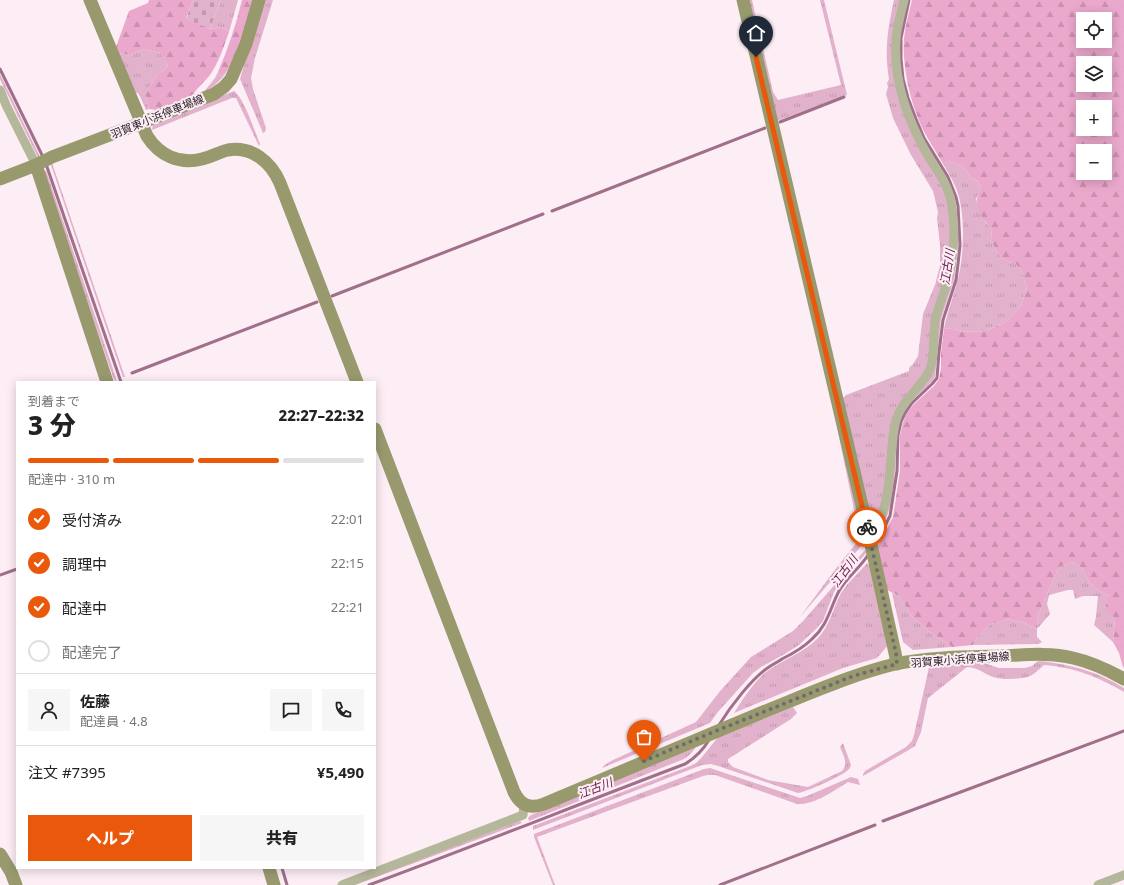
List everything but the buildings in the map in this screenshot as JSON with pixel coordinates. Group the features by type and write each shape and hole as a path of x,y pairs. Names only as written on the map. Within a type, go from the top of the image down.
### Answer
{"street":[{"path":"90,0 141,123 147,136 158,149 166,155 183,161 202,159 230,150 248,151 261,158 272,168 280,183 357,381"},
{"name":"羽賀東小浜停車場線","path":"0,179 214,94 224,87 231,79 246,44 259,0"},
{"name":"羽賀東小浜停車場線","path":"743,0 873,552 896,653 897,664 942,658 1052,655 1072,657 1089,662 1124,679"},
{"path":"868,531 875,525 884,509 896,418 902,407 926,376 930,368 935,322 948,278 954,241 950,194 918,138 902,98 899,85 896,39 904,0"},
{"path":"0,90 9,112 42,162 107,381"},
{"path":"376,432 514,792 518,799 524,804 533,807 544,804 701,737 853,676 897,664"},
{"path":"342,885 523,815 524,804"},
{"path":"0,854 11,872 16,885"},
{"path":"269,869 274,885"},
{"path":"1098,885 1124,875"}],"green space":[{"path":"149,0 193,0 186,18 210,29 222,27 229,32 216,65 208,78 192,97 157,110 149,109 145,94 156,77 168,66 161,53 144,49 130,55 118,53 116,47 129,11 148,3"},
{"path":"193,0 221,0 210,29 186,19"},
{"path":"221,0 238,0 229,32 222,27 210,29"},
{"path":"242,0 255,0 236,55 225,74 220,76 218,72 232,37"},
{"path":"263,0 273,0 255,58 251,78 253,89 266,128 265,132 263,133 240,79"},
{"path":"749,0 752,0 773,92 778,100 841,85 820,0 824,0 847,95 777,121"},
{"path":"894,0 902,0 897,85 947,194 951,241 928,368 900,405 882,508 872,523 842,399 846,395 909,371 909,368 918,356 923,314 935,285 940,266 940,245 937,218 938,212 933,191 911,155 893,118 886,94 889,79 887,39"},
{"path":"912,0 1124,0 1124,668 1119,653 1113,642 1115,618 1105,609 1109,596 1089,582 1083,569 1073,562 1059,567 1038,615 1037,629 1022,622 1008,619 989,625 976,639 973,645 952,647 931,633 911,615 899,596 887,590 877,548 893,517 900,471 900,435 906,414 939,379 944,329 949,328 962,332 987,331 1007,321 1021,306 1027,287 1021,270 1015,263 1004,260 996,251 991,239 992,229 984,220 978,208 977,198 981,187 978,181 971,178 963,166 949,161 943,164 927,137 917,115 906,77 904,51 905,29"},
{"path":"144,49 161,53 168,66 156,77 145,94 149,109 146,110 139,94 135,92 118,53 130,55"},
{"path":"218,72 220,76 225,74 215,85 203,93 215,78"},
{"path":"0,74 40,157 38,158 0,79"},
{"path":"234,91 242,101 260,144 259,146 236,98 232,98 152,130 153,124"},
{"path":"920,137 946,178 954,199 955,209 948,185"},
{"path":"949,161 963,166 971,178 978,181 981,187 976,199 985,222 992,229 991,239 996,251 1004,260 1015,263 1021,270 1027,287 1021,306 1007,321 987,331 962,332 949,328 944,329 959,273 963,240 961,206 958,193 943,164"},
{"path":"52,163 125,377 123,377 51,165"},
{"path":"46,170 117,381 114,380 44,173"},
{"path":"956,215 957,245 954,280 941,319 935,377 907,407 900,419 896,438 895,470 889,511 875,541 873,533 884,516 890,495 897,423 905,406 925,383 932,370 935,358 938,319 949,284 956,247"},
{"path":"832,403 865,541 799,618 836,568 860,539"},
{"path":"865,550 867,552 834,592 823,621 816,629 799,645 753,673 717,713 710,723 602,768 613,760 696,722 721,690 751,657 793,631"},
{"path":"1073,562 1083,569 1089,582 1109,596 1115,618 1113,642 1094,625 1098,596 1083,596 1075,599 1073,590 1049,595 1047,604 1050,614 1037,629 1038,615 1059,567"},
{"path":"867,563 871,568 888,645 877,658 843,668 734,713 761,676 817,639 828,623 841,593"},
{"path":"892,593 899,596 911,615 931,633 952,647 913,650 903,642"},
{"path":"1008,619 1022,622 1037,629 1037,637 1042,642 1038,644 973,645 976,639 989,625"},
{"path":"1038,661 1082,669 1114,682 1124,688 1124,692 1104,681 1086,674 1055,666 1044,665 1029,676 1010,679 1000,679 975,668 967,667 928,698 921,732 915,746 863,776 865,771 906,747 912,741 929,667 984,663 999,668 1025,668 1032,666"},
{"path":"793,707 797,713 791,719 728,759 728,762 733,767 768,780 808,787 842,771 845,762 840,747 843,743 851,765 849,770 824,783 798,793 718,766 711,764 702,765 533,830 533,826 690,766 702,757 719,736"},
{"path":"697,745 692,753 684,759 529,821 528,818 531,815"},
{"path":"710,768 800,798 851,777 858,779 860,785 848,782 817,800 804,804 797,804 715,775 703,776 537,837 555,885 553,885 534,834"},
{"path":"520,821 522,823 355,885 349,885"}],"waterway":[{"name":"江古川","path":"876,544 890,516 897,471 898,435 901,422 912,403 937,378 943,320 956,280 960,245 958,206 956,197 948,177 924,138 908,98 903,79 901,38 909,0"},
{"path":"0,69 43,157"},
{"path":"780,122 844,97"},
{"path":"552,211 765,128"},
{"path":"46,164 121,381"},
{"path":"332,296 543,214"},
{"path":"132,373 317,302"},
{"name":"江古川","path":"719,725 735,702 762,672 802,648 817,634 822,628 842,586 868,555"},
{"path":"0,575 16,569"},
{"path":"883,821 1124,731"},
{"name":"江古川","path":"369,885 685,764 698,754 709,740"},
{"path":"720,885 875,825"},
{"path":"282,869 287,885"}],"way so far":[{"path":"644,761 853,676 897,664 896,653 867,527"}],"route":[{"path":"756,57 867,527"}]}
